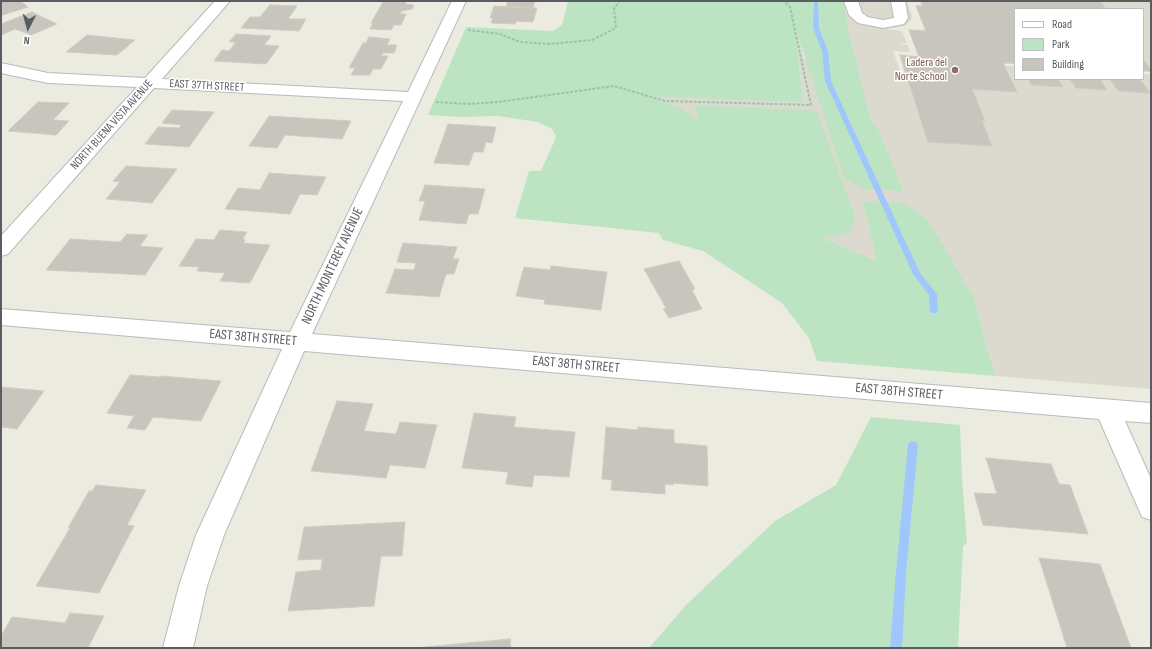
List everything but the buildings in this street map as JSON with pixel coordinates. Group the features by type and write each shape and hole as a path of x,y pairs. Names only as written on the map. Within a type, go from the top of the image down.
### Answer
{"street":[{"name":"NORTH BUENA VISTA AVENUE","path":"1,249 223,1"},
{"name":"NORTH MONTEREY AVENUE","path":"178,648 193,586 210,535 297,342 423,99 446,29 459,1"},
{"path":"851,1 856,15 863,20 884,24 899,21 902,18 898,1"},
{"name":"EAST 37TH STREET","path":"1,68 48,78 423,99"},
{"name":"EAST 38TH STREET","path":"1,318 1151,412"},
{"path":"1107,409 1151,508"}],"path":[{"path":"446,29 492,32 520,42 550,44 592,40 616,28 614,8 620,1"},
{"path":"423,99 468,104 498,102 614,86 665,101 811,105 790,7 786,4 789,1"}],"shaded area":[{"path":"844,1 907,1 912,16 911,20 905,26 886,29 902,31 907,43 899,43 908,45 910,52 893,51 902,76 906,77 899,55 918,56 908,29 925,30 915,5 921,6 920,1 1151,1 1151,72 1144,71 1144,8 1014,8 1014,64 1004,64 1006,66 1014,66 1014,80 1144,80 1144,74 1151,74 1151,389 995,376 974,298 877,261 823,238 705,160 700,124 676,106 646,95 803,101 795,23 804,57 902,191 877,125 872,125 848,29"}],"green space":[{"path":"568,1 844,1 848,29 872,125 877,125 903,191 863,189 844,178 795,26 803,102 648,96 676,106 689,113 698,122 696,107 702,105 817,111 855,217 852,230 843,235 823,238 877,261 863,201 905,203 928,220 974,298 995,376 817,361 809,338 782,303 703,251 663,240 659,233 515,218 529,171 541,171 554,142 556,136 552,129 538,122 498,116 461,117 428,115 466,27 553,31 562,25"},
{"path":"871,417 960,425 967,543 963,546 958,648 649,648 686,605 775,521 836,485"}],"waterway":[{"path":"816,1 816,28 825,51 828,81 917,274 933,294 934,311"},
{"path":"896,648 901,572 913,445"}],"place":[{"name":"Ladera del Norte School","path":"955,70"}]}
